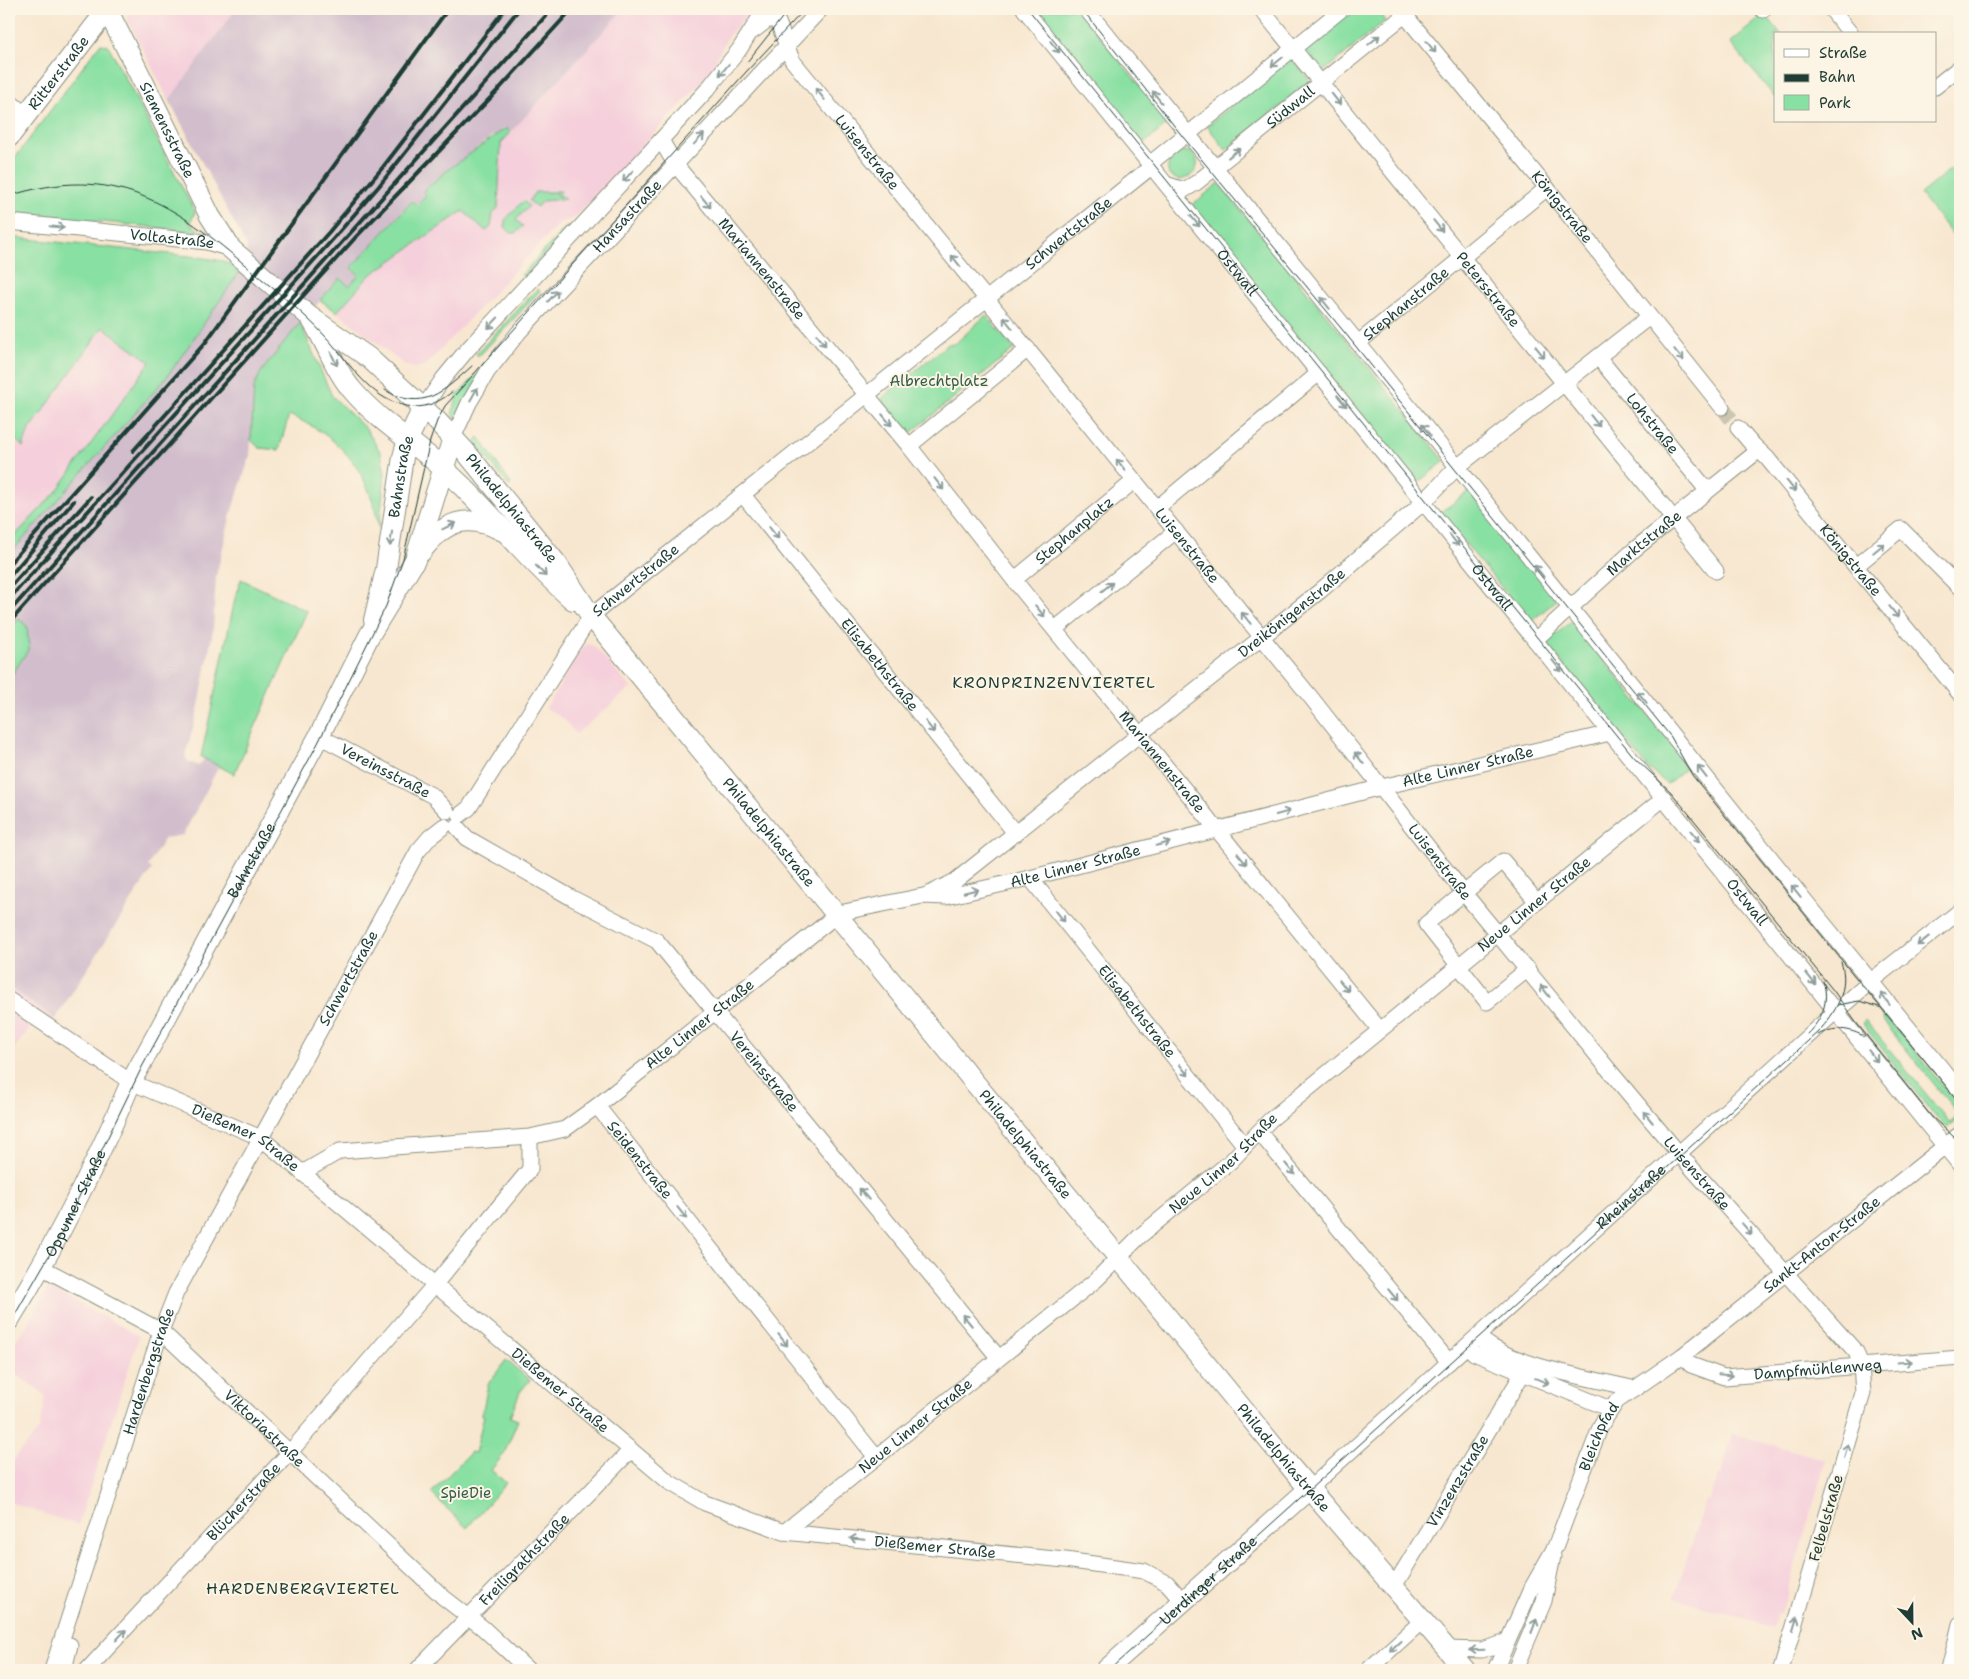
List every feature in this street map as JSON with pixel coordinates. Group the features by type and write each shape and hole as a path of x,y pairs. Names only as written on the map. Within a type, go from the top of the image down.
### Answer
{"main road":[{"name":"Ritterstraße","path":"9,137 108,9"},
{"name":"Siemensstraße","path":"108,9 210,216 231,249"},
{"name":"Voltastraße","path":"231,249 309,316 368,358 423,408"},
{"name":"Voltastraße","path":"309,316 352,390 408,440"},
{"name":"Philadelphiastraße","path":"423,408 453,438 558,564 591,616 1309,1489 1465,1670"},
{"name":"Bahnstraße","path":"369,636 386,569 403,457 408,440 423,408"},
{"name":"Bahnstraße","path":"130,1082 319,736 369,636 415,560 453,438"},
{"name":"Philadelphiastraße","path":"408,440 444,468 510,534 543,574 591,616"},
{"path":"415,560 439,531 454,523 473,520 488,523 510,534"},
{"name":"Oppumer Straße","path":"9,1320 41,1267 108,1136 130,1082"},
{"name":"Uerdinger Straße","path":"1106,1670 1309,1489"}],"street":[{"name":"Hansastraße","path":"423,408 443,379 467,350 718,77 753,31 765,9"},
{"name":"Hansastraße","path":"453,438 469,403 488,370 520,332 821,9"},
{"name":"Ostwall","path":"1024,9 1960,1165"},
{"path":"1086,9 1187,136 1358,343 1568,608 1960,1091"},
{"name":"Petersstraße","path":"1261,9 1716,571"},
{"path":"1151,167 1152,162 1183,137 1187,136 1342,9"},
{"path":"1831,9 1849,32"},
{"name":"Südwall","path":"1165,183 1172,188 1187,189 1322,82 1406,11"},
{"name":"Königstraße","path":"1406,11 1722,407"},
{"name":"Luisenstraße","path":"753,31 764,21 775,20 788,45 792,60 987,298"},
{"path":"1936,86 1960,67"},
{"path":"9,101 26,115"},
{"name":"Mariannenstraße","path":"661,140 675,164 866,394"},
{"name":"Schwertstraße","path":"987,298 1151,167"},
{"name":"Stephanstraße","path":"1358,343 1548,188"},
{"name":"Voltastraße","path":"9,222 207,242 231,249"},
{"path":"987,298 1028,349 909,446 866,394 987,298"},
{"name":"Dreikönigenstraße","path":"923,896 955,880 1141,735 1424,502 1456,468 1649,317"},
{"name":"Luisenstraße","path":"1028,349 1262,637 1464,893 1679,1154 1856,1352 1861,1365"},
{"name":"Lohstraße","path":"1598,357 1707,490"},
{"path":"1157,508 1319,373"},
{"name":"Schwertstraße","path":"261,1138 418,851 430,837 469,808 591,616 866,394"},
{"name":"Königstraße","path":"1738,428 1767,458 1960,694"},
{"name":"Mariannenstraße","path":"909,446 1014,580 1380,1030"},
{"name":"Marktstraße","path":"1535,640 1561,618 1568,608 1707,490 1758,450"},
{"name":"Stephanplatz","path":"1014,580 1134,481"},
{"name":"Elisabethstraße","path":"743,495 1016,834"},
{"path":"1856,566 1901,529 1960,588"},
{"path":"1055,629 1176,531"},
{"name":"Alte Linner Straße","path":"597,1106 837,914 923,896 946,897 1030,878 1382,787 1610,733"},
{"name":"Vereinsstraße","path":"319,736 433,796 467,838 475,843 572,898 657,941 713,1012 998,1357"},
{"name":"Neue Linner Straße","path":"784,1532 875,1456 1096,1280 1140,1236 1231,1161 1259,1132 1380,1030 1664,798"},
{"path":"1528,969 1487,1002 1426,924 1503,861 1537,902"},
{"name":"Elisabethstraße","path":"1030,878 1245,1146"},
{"name":"Rheinstraße","path":"1309,1489 1836,1011 1871,981 1960,912"},
{"name":"Dießemer Straße","path":"9,1000 130,1082 261,1138 436,1283 515,1354 669,1482 705,1503 784,1532 1010,1554 1144,1571 1167,1583 1183,1601"},
{"name":"Seidenstraße","path":"302,1173 340,1151 530,1136 565,1128 597,1106 875,1456"},
{"path":"1259,1132 1449,1362"},
{"name":"Sankt-Anton-Straße","path":"1682,1356 1786,1275 1960,1134"},
{"path":"436,1283 530,1169 530,1136"},
{"name":"Hardenbergstraße","path":"52,1670 161,1331 176,1293 261,1138"},
{"name":"Viktoriastraße","path":"41,1267 161,1331 291,1451 444,1597 528,1670"},
{"name":"Blücherstraße","path":"87,1670 291,1451 436,1283"},
{"path":"1610,1409 1474,1353 1472,1341 1541,1366 1635,1389"},
{"name":"Dampfmühlenweg","path":"1682,1356 1691,1365 1724,1376 1960,1358"},
{"name":"Bleichpfad","path":"1494,1670 1530,1590 1555,1547 1601,1425 1610,1409 1682,1356"},
{"name":"Felbelstraße","path":"1781,1670 1863,1393 1861,1365"},
{"name":"Vinzenzstraße","path":"1393,1588 1523,1373"},
{"name":"Freiligrathstraße","path":"417,1670 631,1450"},
{"name":"Bleichpfad","path":"1515,1670 1544,1601 1555,1547"},
{"name":"Hardenbergstraße","path":"64,1670 71,1640 69,1620"},
{"path":"1368,1670 1422,1621"},
{"path":"1949,1670 1960,1624"},
{"path":"1446,1649 1482,1650 1507,1642"}],"shaded area":[{"path":"131,9 236,9 169,100 127,19"},
{"path":"236,9 624,9 511,132 505,127 423,191 426,195 417,204 412,200 351,268 358,275 349,286 339,278 261,372 254,387 250,456 231,514 216,576 213,630 199,706 185,756 188,762 199,766 204,759 219,766 183,835 165,838 148,866 152,869 55,1019 9,987 9,542 56,492 223,261 241,269 247,247 169,100"},
{"path":"624,9 753,9 728,36 707,77 573,219 560,222 426,365 416,368 406,366 337,312 370,276 463,211 486,231 491,228 491,220 498,208 501,143"},
{"path":"104,327 150,362 56,492 9,542 9,438 13,437 23,446 28,432"},
{"path":"588,644 594,646 631,688 576,734 564,719 546,708 583,647"},
{"path":"9,987 55,1019 29,1029 9,1055"},
{"path":"48,1287 139,1336 78,1525 9,1502 9,1465 39,1430 46,1398 43,1393 9,1370 9,1349 26,1327"},
{"path":"1732,1433 1826,1460 1781,1614 1777,1613 1773,1628 1674,1598 1706,1500 1710,1501 1718,1475 1721,1476"}],"green space":[{"path":"1032,9 1077,9 1170,122 1141,146"},
{"path":"1353,9 1376,9 1385,21 1323,72 1304,49"},
{"path":"1765,14 1779,32 1774,32 1774,96 1730,43"},
{"path":"100,44 108,45 195,212 190,224 199,230 197,232 9,212 9,166"},
{"path":"1291,58 1311,82 1226,150 1207,126"},
{"path":"506,128 511,132 501,143 498,208 493,214 491,227 486,231 463,211 369,276 337,312 320,300 340,278 349,286 359,275 351,268 412,201 417,205 426,195 423,191 449,169"},
{"path":"1183,151 1191,152 1196,157 1197,166 1190,176 1178,180 1169,175 1168,167 1170,160"},
{"path":"1951,169 1960,180 1960,245 1920,194"},
{"path":"1219,183 1445,461 1416,484 1191,206"},
{"path":"554,191 561,191 559,194 565,199 542,201 537,207 529,201 535,192 553,192 560,198"},
{"path":"523,201 529,206 516,220 523,226 516,233 511,233 505,227 505,220"},
{"path":"566,227 566,233 523,277 521,275"},
{"path":"9,237 198,257 223,261 241,270 167,377 9,555 9,542 56,492 150,362 103,327 28,432 23,447 13,437 9,438"},
{"path":"537,289 540,291 479,356 476,354"},
{"name":"Albrechtplatz","path":"986,315 1014,349 909,434 882,401 883,397 948,344 955,344"},
{"path":"300,323 332,396 366,429 381,453 385,474 379,528 368,489 360,473 338,445 324,434 289,415 279,450 259,448 251,440 254,387 261,372"},
{"path":"479,372 481,375 455,419 452,414 458,395"},
{"path":"479,437 511,484 509,486 475,443"},
{"path":"1469,491 1557,600 1530,622 1440,513"},
{"path":"241,579 307,611 234,774 201,757"},
{"path":"19,619 27,626 29,649 9,679 9,630"},
{"path":"1572,621 1676,749 1685,769 1667,784 1648,768 1546,643"},
{"path":"1880,1009 1960,1107 1960,1118 1947,1128 1932,1113 1862,1023 1865,1020 1950,1123 1959,1115 1884,1022"},
{"name":"SpieDie","path":"506,1360 530,1380 520,1392 510,1417 518,1420 504,1454 491,1470 506,1483 467,1528 431,1493 471,1452 475,1453 484,1416 482,1415 488,1384"}],"tunnel":[{"path":"1722,407 1738,428"}],"tram line":[{"path":"747,62 789,9"},
{"path":"9,1325 58,1240 142,1067 318,743 386,606 403,559 430,441 445,406 805,9"},
{"path":"1028,9 1634,757 1671,792 1833,990 1855,1021 1931,1116 1955,1138"},
{"path":"1082,9 1183,137 1345,333 1671,737 1692,775 1960,1103"},
{"path":"9,196 47,187 81,184 112,187 141,195 169,209 223,246 308,319 357,374 385,398 396,403 419,407 439,401 452,392"},
{"path":"385,390 398,397 422,399 442,391 472,366"},
{"path":"1109,1670 1818,1032 1825,1025 1840,1000 1844,981 1841,962"},
{"path":"1807,1034 1817,1023 1823,1010 1826,996 1823,981"},
{"path":"1838,1005 1859,1001 1879,1007"},
{"path":"1818,1035 1830,1030 1842,1029 1865,1037"}],"railway":[{"path":"9,564 205,343 448,9"},
{"path":"133,451 329,232 383,167 505,9"},
{"path":"9,599 379,186 519,9"},
{"path":"9,612 552,9"},
{"path":"9,623 355,238 500,88 572,9"},
{"path":"9,588 91,497"},
{"path":"9,577 74,501"}],"district":[{"name":"KRONPRINZENVIERTEL","path":"1054,682"},
{"name":"HARDENBERGVIERTEL","path":"303,1588"}]}
